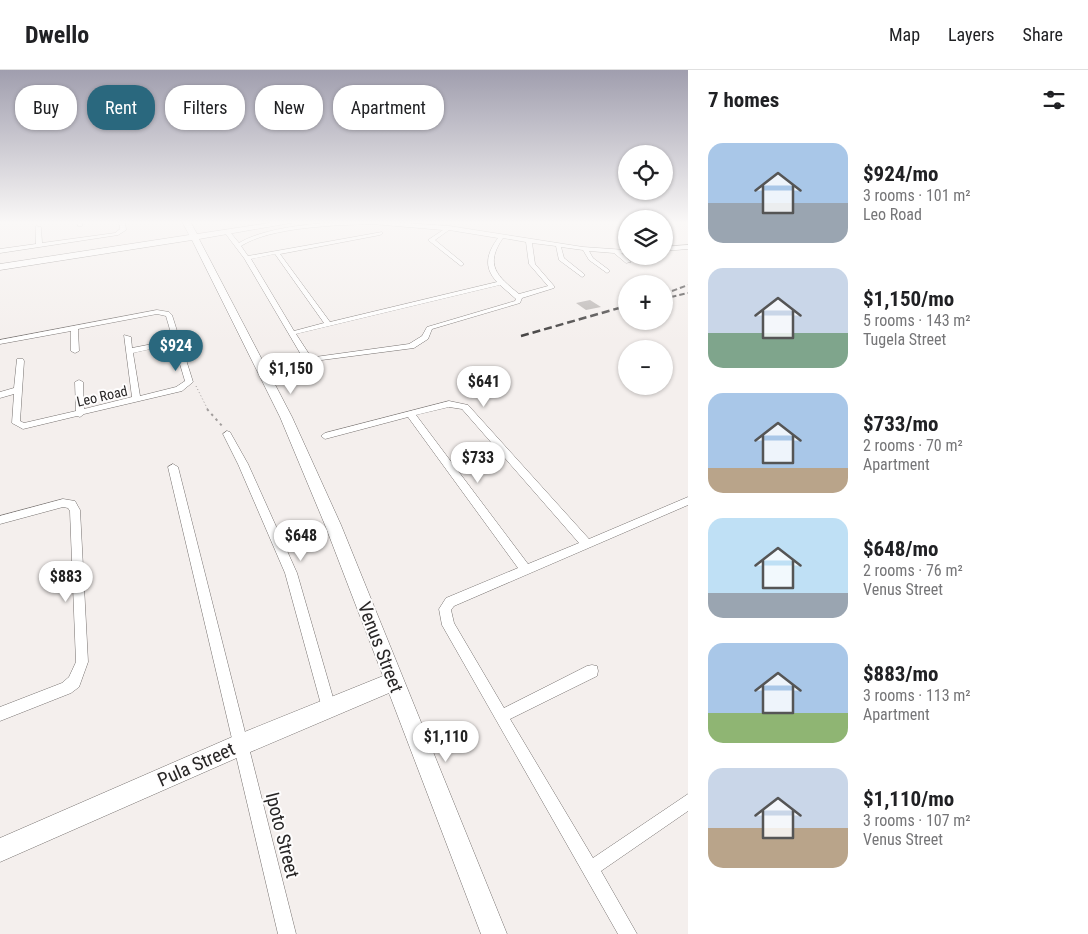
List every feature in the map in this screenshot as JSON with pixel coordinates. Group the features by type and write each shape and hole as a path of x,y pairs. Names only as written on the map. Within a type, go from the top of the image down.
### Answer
{"street":[{"path":"0,267 37,261"},
{"name":"Venus Street","path":"205,261 271,385 333,525 494,934"},
{"path":"249,261 306,356 310,358 403,348 420,341 425,337 429,328 520,300 494,275 489,261"},
{"path":"283,261 328,324"},
{"path":"458,261 461,264"},
{"path":"517,297 552,288 531,261"},
{"path":"565,261 582,275"},
{"path":"593,261 606,272"},
{"path":"293,333 501,283"},
{"path":"0,342 162,312 169,315 190,382"},
{"path":"74,328 76,351"},
{"path":"127,337 137,400"},
{"path":"130,351 177,341"},
{"name":"Leo Road","path":"20,361 16,423 18,425 28,426 137,400 179,389 190,382"},
{"path":"79,382 80,414"},
{"path":"0,395 18,390"},
{"path":"325,436 449,404 465,407 587,545"},
{"path":"410,414 526,570"},
{"path":"227,434 243,464 291,573 329,708"},
{"name":"Ipoto Street","path":"173,467 287,934"},
{"path":"628,934 448,625 445,608 450,602 688,501"},
{"path":"0,520 63,503 71,504 75,510 82,662 74,682 66,688 0,714"},
{"path":"501,716 592,671"},
{"name":"Pula Street","path":"0,850 240,745 394,681"},
{"path":"590,869 688,802"}],"path":[{"path":"190,382 201,392 207,411 219,421 227,434"}],"building":[{"path":"590,300 601,307 586,310 576,303"}],"railway":[{"path":"673,291 688,285"},
{"path":"673,297 688,293"},
{"path":"521,336 618,308"}]}
